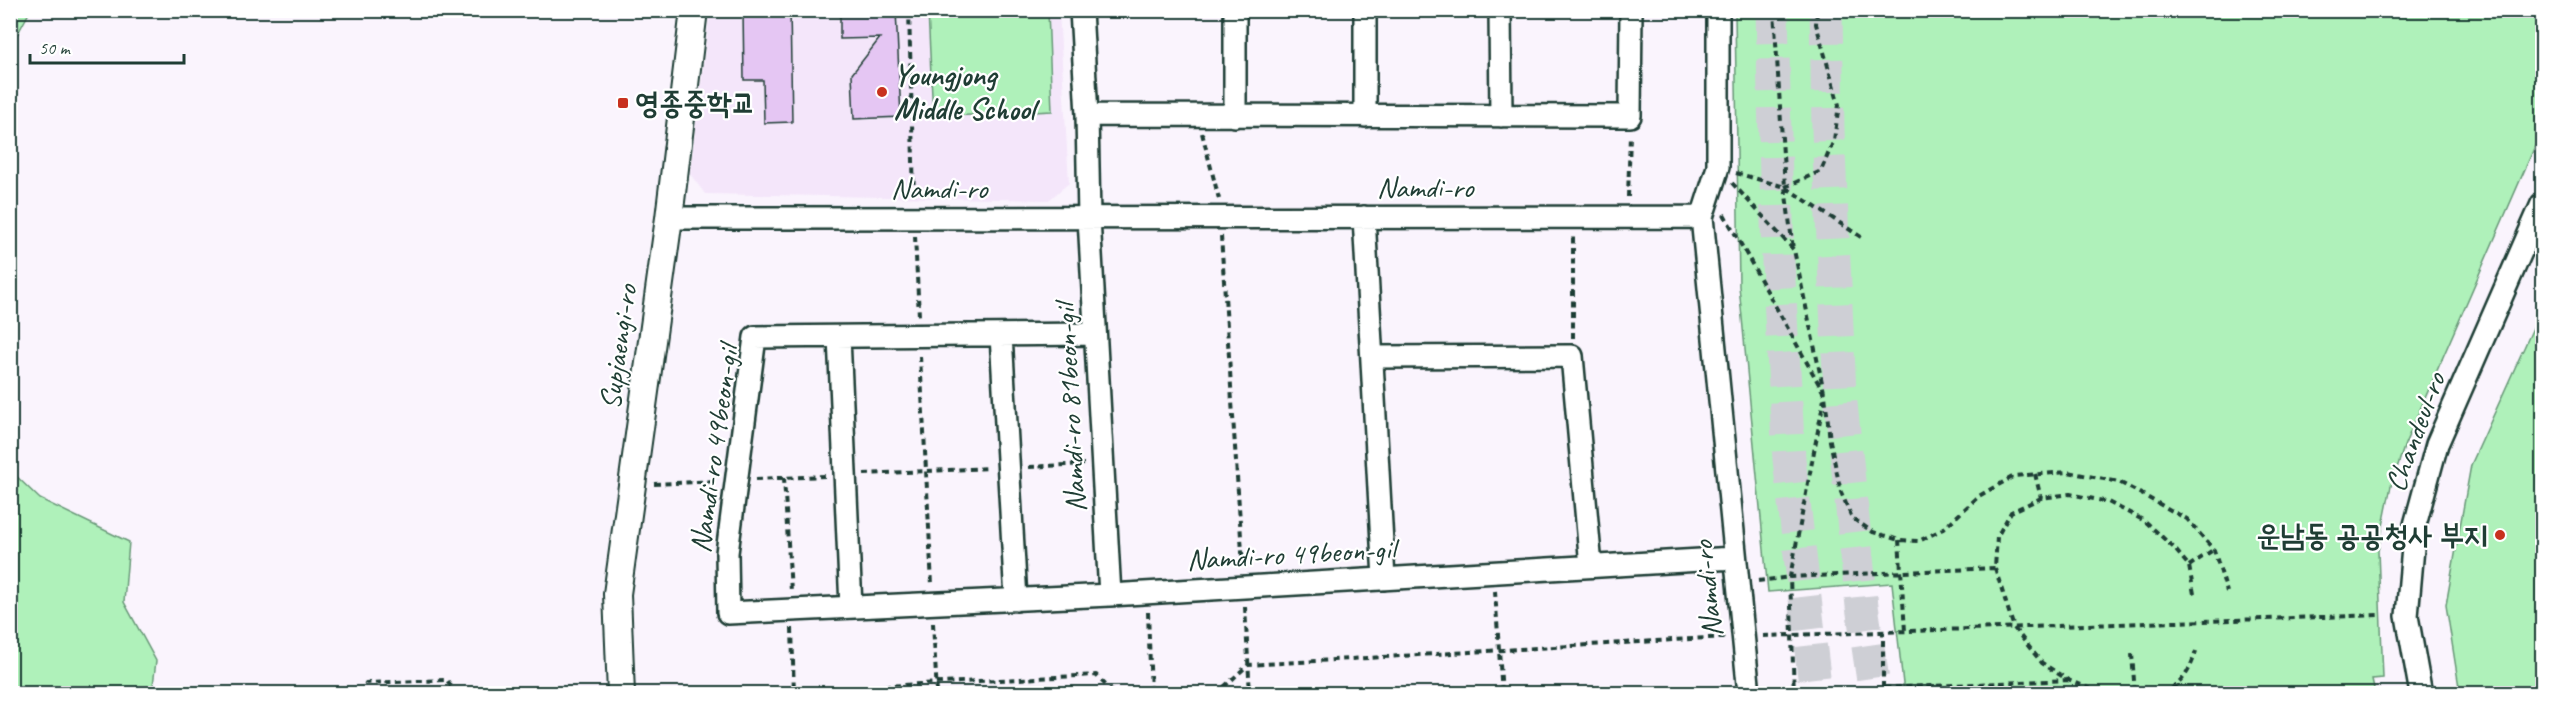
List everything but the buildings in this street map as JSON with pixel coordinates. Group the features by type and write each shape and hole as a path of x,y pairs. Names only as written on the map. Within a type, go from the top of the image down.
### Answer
{"street":[{"name":"Supjaengi-ro","path":"621,693 617,594 669,218 694,10"},
{"name":"Namdi-ro 81beon-gil","path":"1081,10 1087,115 1089,218 1110,595"},
{"path":"1235,10 1235,116"},
{"path":"1365,10 1365,116"},
{"path":"1500,10 1501,116"},
{"path":"1087,115 1630,116 1631,10"},
{"path":"1702,217 1718,167 1719,10"},
{"name":"Chandeul-ro","path":"2421,693 2407,616 2415,525 2437,444 2542,204"},
{"path":"1364,217 1384,579"},
{"name":"Namdi-ro","path":"669,218 1702,217 1749,693"},
{"path":"851,607 838,338 1095,334"},
{"path":"1001,335 1016,600"},
{"name":"Namdi-ro 49beon-gil","path":"838,338 755,337 727,553 728,613 1147,593 1734,558"},
{"path":"1372,357 1572,356 1591,566"}],"path":[{"path":"909,10 919,322"},
{"path":"1774,10 1785,187 1794,250 1825,395 1830,441 1841,492 1852,518 1873,532 1899,540 1919,541 1943,529 1979,496 2014,476 2068,472 2119,482 2187,519 2214,550 2227,592"},
{"path":"1785,187 1821,171 1834,140 1839,105 1816,24 1817,10"},
{"path":"1198,116 1219,194 1250,693"},
{"path":"1627,217 1630,116"},
{"path":"1718,167 1785,187 1862,237"},
{"path":"1718,167 1794,250"},
{"path":"1711,189 1825,395 1790,577 1794,692"},
{"path":"1572,356 1573,217"},
{"path":"920,345 932,589"},
{"path":"2035,474 2041,498"},
{"path":"784,478 792,610 794,691"},
{"path":"2103,693 2068,680 2042,663 2014,628 1995,568 1997,537 2011,512 2041,498 2070,494 2108,502 2145,521 2174,548 2189,566 2194,594"},
{"path":"1899,540 1905,632"},
{"path":"2189,566 2214,550"},
{"path":"1737,584 1790,577 1995,568"},
{"path":"1494,572 1502,693"},
{"path":"1147,593 1151,693"},
{"path":"933,613 937,693"},
{"path":"1216,693 1248,665 1742,636 2380,615"},
{"path":"1882,688 1883,632"},
{"path":"2162,693 2174,688 2190,670 2196,651"},
{"path":"2132,654 2135,693"},
{"path":"877,693 884,686 1096,675 1114,693"},
{"path":"361,693 366,683 447,680 456,693"},
{"path":"1760,693 1854,692 1882,688 2068,680"},
{"path":"706,693 794,691 801,693"}],"shaded area":[{"name":"Youngjong Middle School","path":"710,11 1059,11 1069,183 1049,200 705,194 690,174"}],"green space":[{"path":"10,11 30,11 11,46"},
{"path":"928,11 1048,11 1052,111 933,117"},
{"path":"1735,11 2542,11 2542,130 2405,444 2391,486 2378,551 2383,678 2372,679 2375,693 1904,693 1892,583 1768,592 1739,286"},
{"name":"운남동 공공청사 부지","path":"2542,308 2542,693 2460,693 2446,605 2471,465"},
{"path":"11,471 40,499 129,542 124,602 156,661 152,693 11,693"}],"tunnel":[{"path":"1772,10 1778,262 1789,459 1816,694"},
{"path":"1826,10 1828,130 1840,394 1862,606 1875,694"}],"place":[{"name":"Youngjong Middle School","path":"882,92"},
{"name":"영종중학교","path":"623,103"},
{"name":"운남동 공공청사 부지","path":"2500,535"}]}
